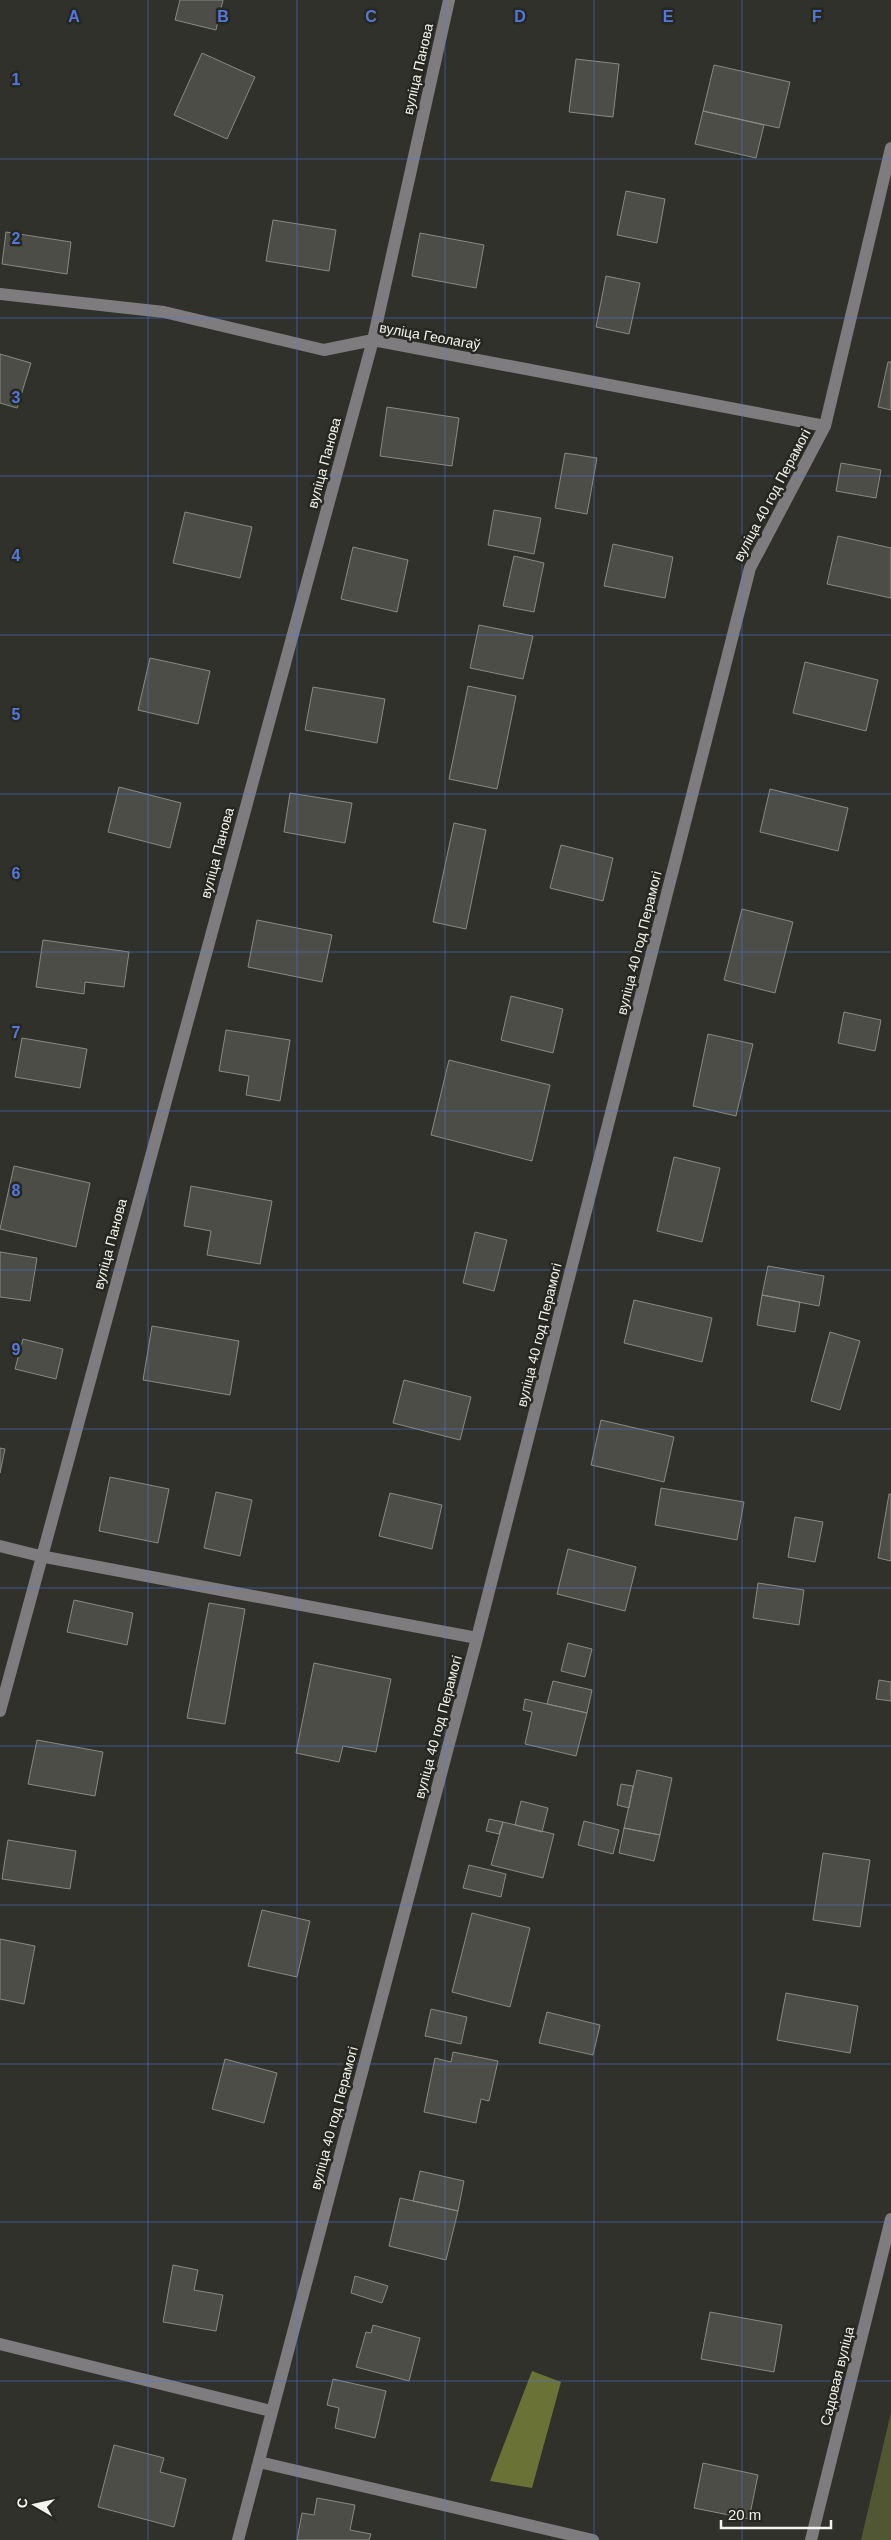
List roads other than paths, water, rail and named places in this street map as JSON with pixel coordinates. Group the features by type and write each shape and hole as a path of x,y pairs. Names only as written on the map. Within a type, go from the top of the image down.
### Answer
{"street":[{"name":"вуліца Панова","path":"0,1711 40,1556 374,340 449,0"},
{"name":"вуліца 40 год Перамогі","path":"238,2540 477,1638 750,568 825,426 891,148"},
{"name":"вуліца Геолагаў","path":"0,294 164,312 324,350 374,340 825,426"},
{"path":"0,1546 40,1556 477,1638"},
{"name":"Садовая вуліца","path":"812,2540 891,2219"},
{"path":"0,2344 271,2412"},
{"path":"259,2462 593,2540"}]}
